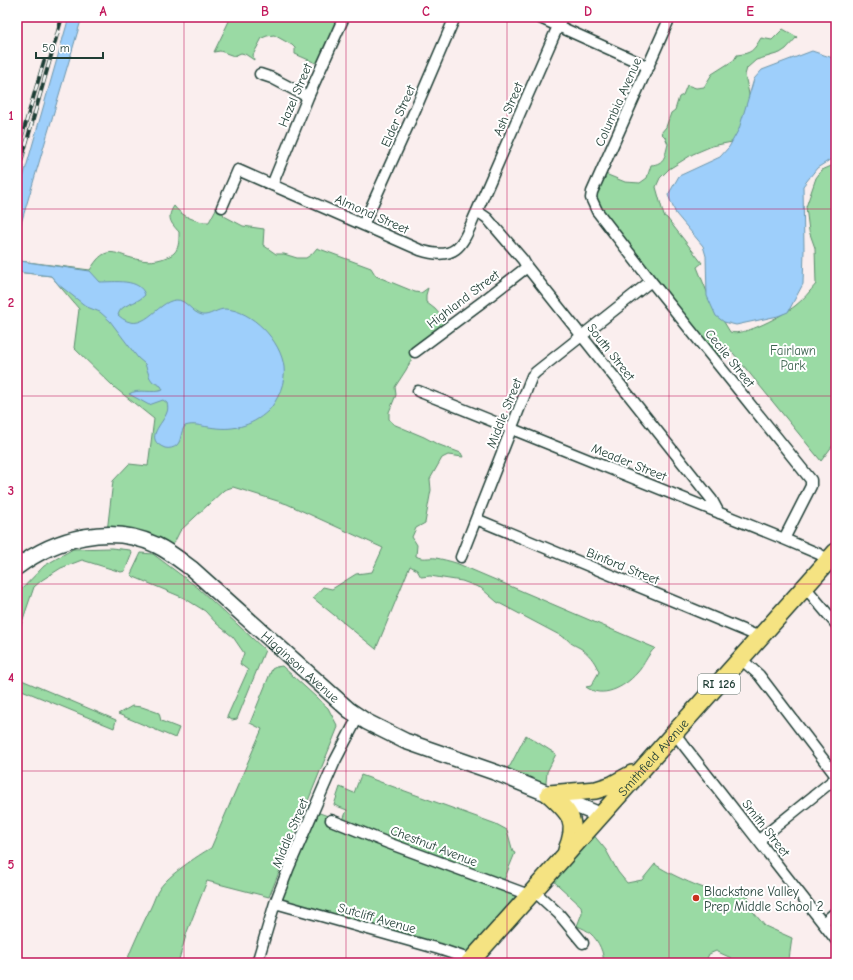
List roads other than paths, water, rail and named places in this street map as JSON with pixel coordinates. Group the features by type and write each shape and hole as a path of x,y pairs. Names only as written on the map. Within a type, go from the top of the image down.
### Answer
{"main road":[{"name":"Smithfield Avenue","path":"471,962 600,815 675,734 833,556"},
{"path":"549,794 602,788 624,779 644,767"},
{"path":"549,794 562,806 572,820 573,830 563,857"}],"street":[{"name":"Hazel Street","path":"272,185 308,97 344,17"},
{"name":"Elder Street","path":"364,225 455,17"},
{"path":"538,17 560,22 649,67"},
{"name":"Columbia Avenue","path":"591,198 592,192 670,17"},
{"name":"Ash Street","path":"477,211 560,22"},
{"path":"260,74 272,78 308,97"},
{"name":"Almond Street","path":"222,207 238,170 420,250 439,255 454,251 460,245 477,211"},
{"name":"Cecile Street","path":"591,198 597,211 651,281 811,480 811,486 784,539"},
{"name":"South Street","path":"477,211 487,218 523,260 712,500 719,513"},
{"name":"Highland Street","path":"415,352 527,266"},
{"name":"Middle Street","path":"461,557 532,376 651,281"},
{"name":"Meader Street","path":"418,391 820,554 833,556"},
{"name":"Binford Street","path":"476,520 760,637"},
{"name":"Higginson Avenue","path":"17,567 54,545 87,536 116,534 155,544 192,569 358,717 405,741 497,773 600,815"},
{"path":"805,587 836,624"},
{"path":"741,659 759,675 836,777 759,840"},
{"name":"Middle Street","path":"257,963 275,904 294,854 335,761 358,717"},
{"name":"Smith Street","path":"675,734 836,940"},
{"name":"Chestnut Avenue","path":"331,820 388,843 531,893"},
{"path":"531,893 559,914 583,943"},
{"name":"Sutcliff Avenue","path":"275,904 439,949 471,962"},
{"path":"822,923 836,912"}],"water":[{"path":"69,17 82,17 17,237 17,199"},
{"path":"812,51 833,58 836,61 836,156 817,168 803,186 803,284 788,312 778,316 736,325 724,322 716,316 707,296 706,256 703,246 676,214 668,195 679,176 720,157 729,147 739,129 754,79 762,70"},
{"path":"17,259 20,261 90,271 100,282 126,282 138,286 145,295 137,301 122,308 118,315 127,321 142,321 162,306 176,300 180,300 195,312 202,315 225,309 245,315 264,329 271,337 282,357 284,378 275,402 268,411 255,421 233,428 217,428 194,425 185,426 182,431 180,441 177,445 171,448 165,448 158,444 155,440 155,436 156,431 167,411 167,403 163,400 149,405 129,394 137,391 163,390 161,386 153,382 150,378 145,364 138,358 110,321 100,312 87,307 59,285 51,276 17,272"}],"railway":[{"path":"17,176 62,17"},
{"path":"17,153 44,61"}],"place":[{"name":"Blackstone Valley Prep Middle School 2","path":"696,898"}],"park label":[{"name":"Fairlawn Park","path":"793,358"}]}
